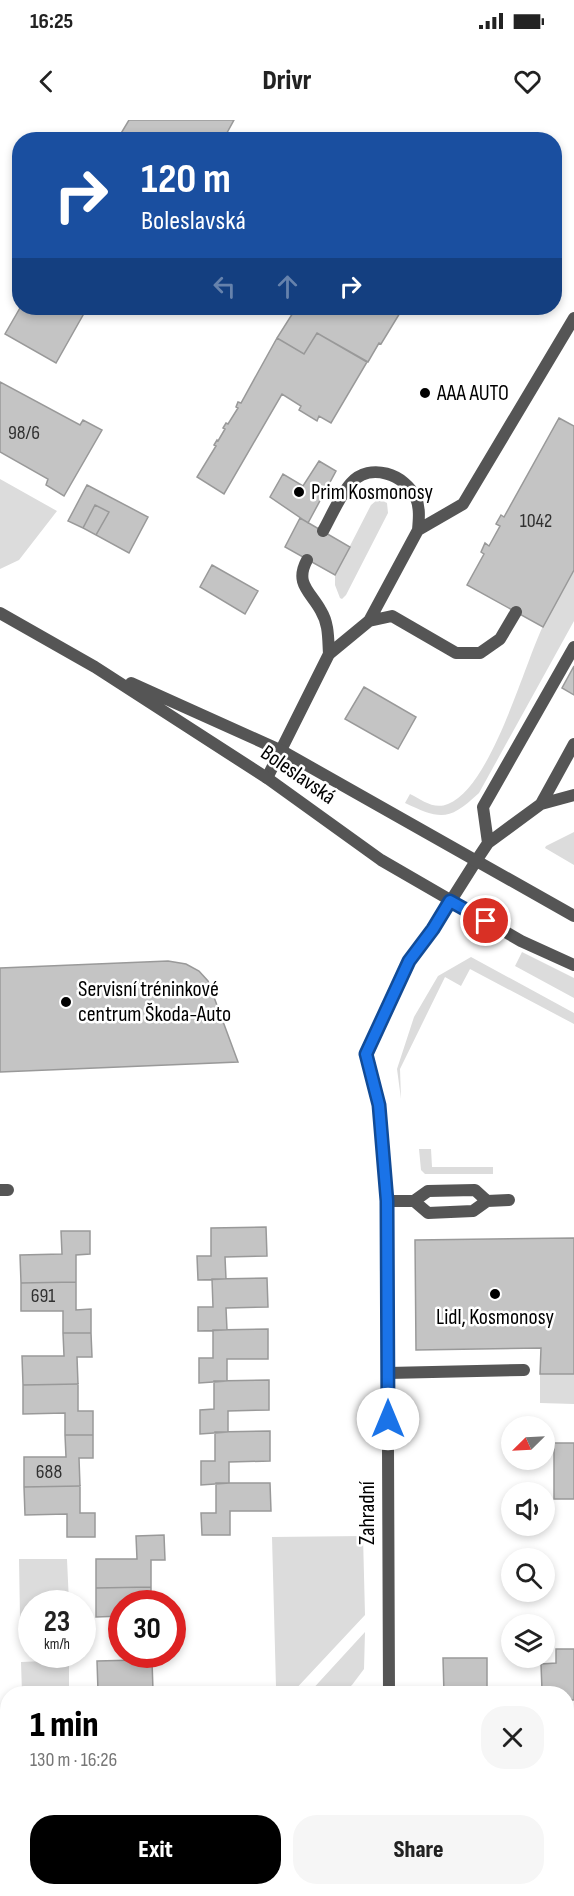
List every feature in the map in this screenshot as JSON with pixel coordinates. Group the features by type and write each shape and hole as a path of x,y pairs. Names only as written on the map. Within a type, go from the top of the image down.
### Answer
{"street":[{"path":"418,530 463,504 574,318"},
{"path":"267,778 329,654 369,621 418,530 420,513 416,498 407,485 396,476 384,472 360,476 350,484 323,531"},
{"path":"307,560 303,567 302,580 307,593 322,612 328,629 329,654"},
{"path":"369,621 392,616 456,653 480,652 500,639 516,612"},
{"name":"Boleslavská","path":"0,613 95,667 267,778 381,860 520,941 574,965"},
{"path":"488,843 483,807 574,647"},
{"path":"95,667 282,751 574,916"},
{"path":"541,804 574,744"},
{"path":"541,804 574,795"},
{"name":"Zahradní","path":"389,1686 387,1201 379,1105 366,1054 409,961 433,929 488,843 541,804"},
{"path":"387,1201 414,1201 428,1191 475,1190 487,1201"},
{"path":"414,1201 428,1213 473,1212 487,1201 508,1200"},
{"path":"388,1373 524,1370"}],"shaded area":[{"path":"0,479 57,511 19,560 0,569"},
{"path":"377,500 387,503 388,513 342,599 335,585 335,575 371,505"},
{"path":"574,570 574,621 479,793 460,809 444,815 428,813 405,803 410,794 433,805 443,806 464,793 478,775 504,724 543,626"},
{"path":"574,832 574,865 545,848 546,846"},
{"path":"522,952 574,978 574,998 515,966"},
{"path":"471,957 574,1013 574,1024 470,969 461,986 445,977 400,1069 401,1099 397,1069 414,1017 438,976"},
{"path":"419,1149 431,1149 432,1167 493,1167 493,1174 425,1174 421,1170"},
{"path":"540,1374 574,1374 574,1404 540,1403"},
{"path":"363,1536 365,1615 299,1686 276,1686 272,1537"},
{"path":"19,1559 67,1559 68,1590 20,1590"},
{"path":"365,1632 364,1669 352,1685 315,1686"},
{"path":"21,1668 69,1668 69,1686 22,1686"}],"building":[{"path":"129,120 234,120 227,132 122,132"},
{"path":"16,315 83,315 56,363 5,334"},
{"path":"292,315 399,315 368,362 317,333 304,354 277,338"},
{"path":"317,333 367,362 331,423 319,416 317,421 299,410 301,406 282,394 224,494 197,477 216,446 214,445 225,429 223,428 238,408 236,407 238,402 241,403 277,338 304,354"},
{"path":"0,382 80,425 83,420 102,430 64,496 46,485 48,479 0,452"},
{"path":"559,418 574,426 574,570 543,627 467,585 484,554 481,552 485,543 489,546 500,526 496,524 501,515 504,517"},
{"name":"Prim Kosmonosy","path":"319,461 336,471 308,523 270,497 283,474 303,486"},
{"path":"87,485 148,517 129,553 96,535 109,512 95,505 83,528 68,521"},
{"path":"95,505 109,512 96,535 83,528"},
{"path":"300,518 350,547 335,575 285,547"},
{"path":"212,565 258,591 245,614 200,587"},
{"path":"574,666 574,695 562,688"},
{"path":"364,687 416,717 398,749 345,719"},
{"path":"168,961 186,964 199,971 208,981 238,1062 0,1072 0,968"},
{"path":"266,1227 267,1256 225,1257 226,1279 198,1280 197,1256 211,1256 211,1228"},
{"path":"61,1231 90,1231 90,1254 76,1255 76,1282 21,1283 20,1255 62,1254"},
{"name":"Lidl, Kosmonosy","path":"574,1238 574,1374 540,1374 541,1348 416,1350 415,1240"},
{"path":"267,1278 268,1307 226,1308 227,1330 198,1331 198,1307 213,1307 212,1279"},
{"path":"76,1282 76,1310 91,1309 91,1333 63,1333 63,1311 21,1311 21,1283"},
{"path":"268,1329 268,1359 227,1359 227,1381 199,1383 199,1358 213,1358 213,1330"},
{"path":"63,1333 91,1333 92,1357 77,1357 78,1384 23,1385 22,1356 64,1356"},
{"path":"269,1380 269,1410 228,1411 228,1432 200,1434 200,1410 214,1409 214,1381"},
{"path":"78,1384 78,1411 93,1411 93,1435 65,1435 65,1413 23,1414 23,1385"},
{"path":"270,1431 270,1461 229,1462 229,1483 201,1485 201,1461 215,1461 215,1432"},
{"path":"65,1435 93,1435 93,1458 79,1458 80,1486 24,1487 24,1457 66,1457"},
{"path":"555,1443 574,1443 574,1499 555,1499"},
{"path":"216,1483 270,1483 271,1511 230,1511 230,1535 202,1535 201,1513 216,1513"},
{"path":"80,1486 80,1513 95,1513 95,1537 67,1537 67,1514 25,1515 24,1487"},
{"path":"164,1535 165,1560 151,1560 151,1587 96,1588 96,1559 137,1559 136,1536"},
{"path":"151,1587 151,1590 108,1590 108,1617 96,1617 96,1588"},
{"path":"556,1649 574,1649 574,1686 542,1686 541,1668 555,1668"},
{"path":"443,1658 487,1658 487,1686 444,1686"},
{"path":"97,1661 108,1661 108,1668 152,1668 153,1686 98,1686"}],"place":[{"name":"AAA AUTO","path":"425,393"},
{"name":"Prim Kosmonosy","path":"299,492"},
{"name":"Servisní tréninkové centrum Škoda-Auto","path":"66,1002"},
{"name":"Lidl, Kosmonosy","path":"495,1294"}],"route":[{"path":"388,1419 387,1201 379,1105 366,1054 409,961 450,901 486,921"}]}
